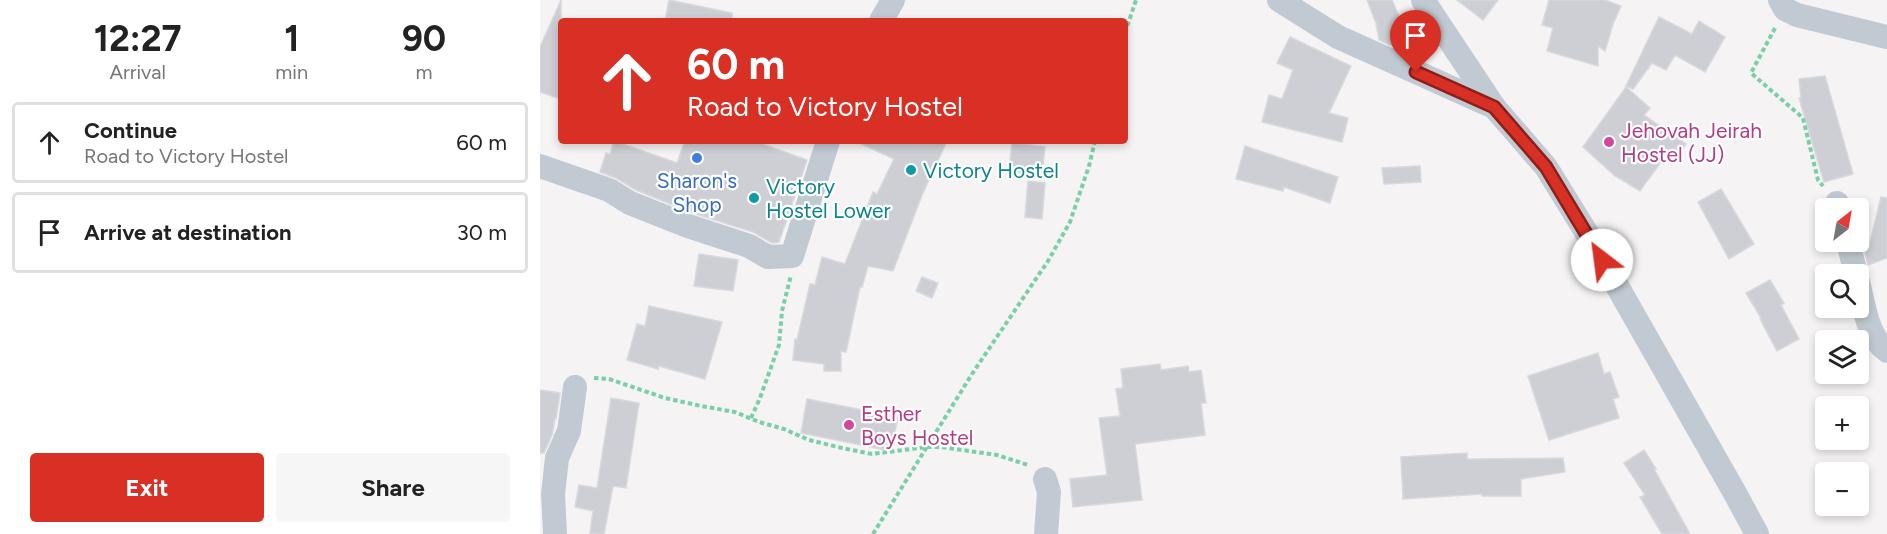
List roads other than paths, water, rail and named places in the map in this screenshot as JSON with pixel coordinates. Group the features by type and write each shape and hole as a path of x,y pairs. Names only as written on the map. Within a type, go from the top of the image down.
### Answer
{"street":[{"path":"883,18 892,0"},
{"path":"1279,0 1338,37 1494,107"},
{"path":"1423,0 1494,107 1546,167 1591,240 1757,534"},
{"path":"1782,5 1797,15 1887,37"},
{"path":"540,166 609,190 630,203 688,226 749,246 768,257 792,256 827,144"},
{"path":"1868,318 1872,334 1887,351"},
{"path":"555,534 553,494 557,458 569,431 575,387"},
{"path":"1045,478 1048,492 1046,534"}],"place":[{"name":"Jehovah Jeirah Hostel (JJ)","path":"1609,142"},
{"name":"Sharon's Shop","path":"697,158"},
{"name":"Victory Hostel","path":"911,170"},
{"name":"Victory Hostel Lower","path":"754,198"},
{"name":"Esther Boys Hostel","path":"849,425"}]}
